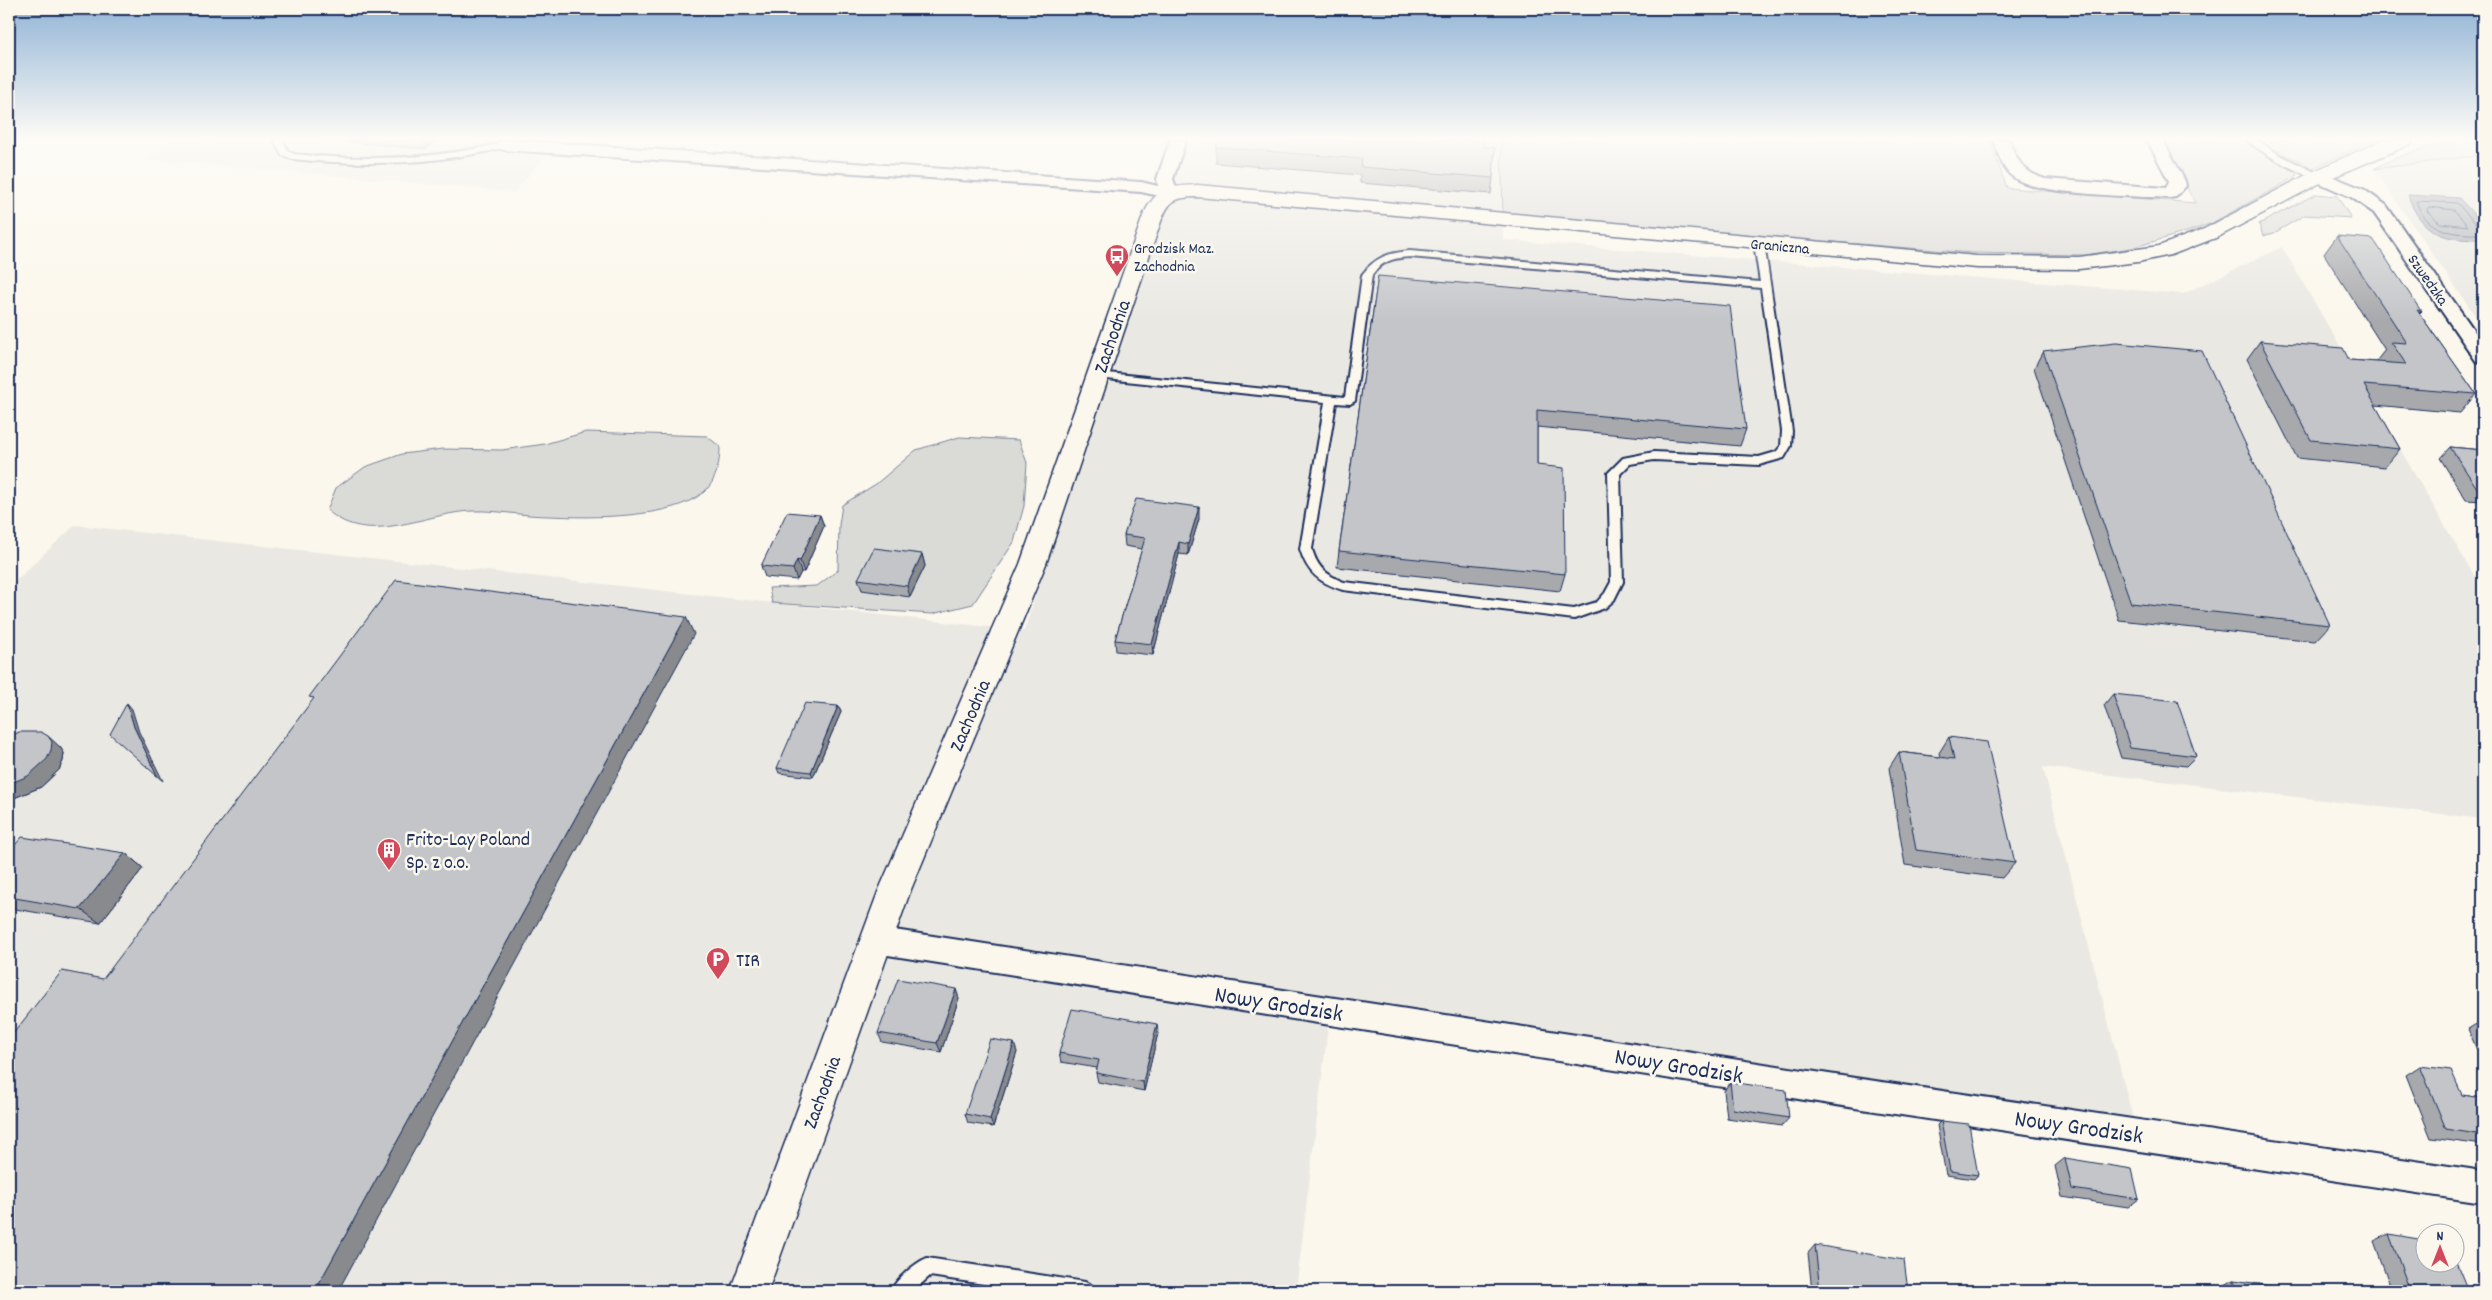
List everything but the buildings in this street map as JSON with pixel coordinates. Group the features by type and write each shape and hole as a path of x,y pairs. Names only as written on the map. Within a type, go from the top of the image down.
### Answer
{"street":[{"name":"Zachodnia","path":"748,1291 875,940 1033,564 1157,204 1160,201"},
{"name":"Graniczna","path":"1302,201 1977,262 2044,264 2109,260 2164,251 2189,242 2270,201"},
{"name":"Szwedzka","path":"2369,201 2380,209 2483,357"},
{"name":"Nowy Grodzisk","path":"875,940 1826,1088 2483,1187"}],"lane":[{"path":"1331,399 1306,549 1310,566 1324,579 1343,586 1574,614 1598,608 1611,598 1617,582 1614,473 1627,461 1654,456 1759,461 1780,455 1786,446 1786,431 1759,243"},
{"path":"1098,375 1350,401 1367,275 1376,262 1389,256 1410,254 1765,286"},
{"path":"900,1291 927,1267 1085,1291"}],"shaded area":[{"path":"1166,201 1502,201 1503,240 2183,294 2282,247 2483,591 2483,819 2043,767 2136,1130 1329,995 1328,1027 1296,1291 9,1291 9,587 75,525 1024,631"},
{"path":"1503,201 2166,201 2195,203 2194,201 2252,201 2212,223 2187,232 2131,248 2085,255 1973,253 1503,216"},
{"path":"2303,201 2340,201 2351,218 2305,215 2274,233 2263,236 2259,224"},
{"path":"2396,201 2483,201 2483,327"},
{"path":"586,432 707,436 720,447 717,471 712,482 704,492 690,501 652,512 630,515 566,517 473,511 379,527 360,526 343,521 327,510 336,488 365,467 402,454 443,449 502,450 545,444"},
{"path":"959,437 1019,440 1027,463 1024,506 1014,542 973,604 932,614 772,603 769,588 817,586 838,570 839,525 842,505 876,484 916,450"}],"water":[{"path":"2410,201 2461,201 2483,224 2483,239 2457,239 2436,232 2419,218"}],"place":[{"name":"Grodzisk Maz. Zachodnia","path":"1117,277"},
{"name":"Frito-Lay Poland Sp. z o.o.","path":"389,871"},
{"name":"TIR","path":"718,980"}]}
